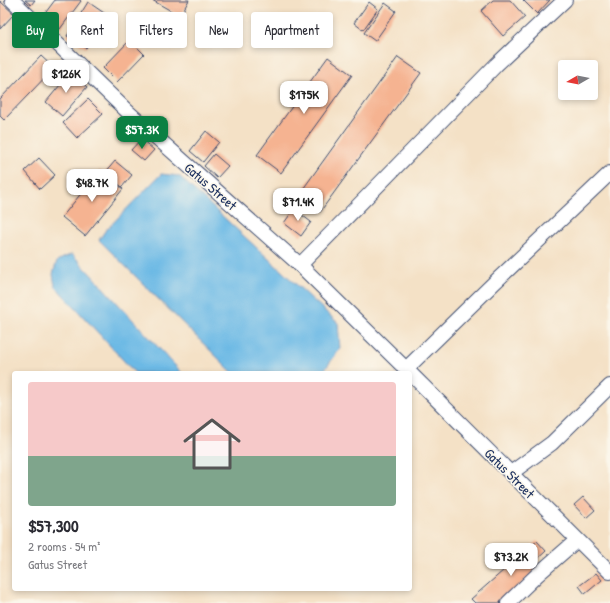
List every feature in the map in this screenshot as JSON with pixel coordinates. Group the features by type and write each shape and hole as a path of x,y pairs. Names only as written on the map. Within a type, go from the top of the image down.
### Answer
{"street":[{"name":"Gatus Street","path":"12,0 128,112 300,265 408,371"},
{"path":"300,265 496,65 565,0"},
{"path":"410,371 494,283 610,173"},
{"name":"Gatus Street","path":"412,375 610,572"},
{"path":"511,473 552,443 610,386"},
{"path":"508,603 537,575 578,540"}],"water":[{"path":"161,174 179,176 338,323 340,349 324,371 231,371 99,240 105,231"},
{"path":"72,254 180,371 133,371 55,286 53,274 57,261"}],"building":[{"path":"25,0 35,0 31,5"},
{"path":"55,0 81,1 73,12 67,12 67,20 60,29 59,12 46,12"},
{"path":"152,0 189,0 182,12 173,12"},
{"path":"493,0 510,0 525,17 503,36 481,11"},
{"path":"523,0 550,0 537,14"},
{"path":"0,1 12,12 12,16 0,29"},
{"path":"88,2 103,12 82,12"},
{"path":"369,2 378,9 363,30 354,23"},
{"path":"385,3 396,11 375,41 364,33"},
{"path":"126,44 126,48 138,48 144,54 117,82 103,68"},
{"path":"41,56 54,68 4,120 0,116 0,99"},
{"path":"328,57 352,75 281,173 257,155"},
{"path":"398,57 421,73 320,212 298,196"},
{"path":"70,73 87,87 62,116 46,102"},
{"path":"88,99 103,114 77,138 63,123"},
{"path":"206,131 219,142 203,162 190,151"},
{"path":"141,139 154,150 144,161 131,150"},
{"path":"214,154 228,166 217,178 204,166"},
{"path":"39,158 55,175 40,189 25,171"},
{"path":"115,161 132,175 122,187 105,173"},
{"path":"100,170 123,189 85,236 62,217"},
{"path":"294,209 311,222 301,236 284,223"},
{"path":"583,497 595,510 586,518 574,505"},
{"path":"537,541 546,551 533,563 538,569 500,603 475,603 471,599"},
{"path":"596,573 602,580 585,594 579,586"}]}
